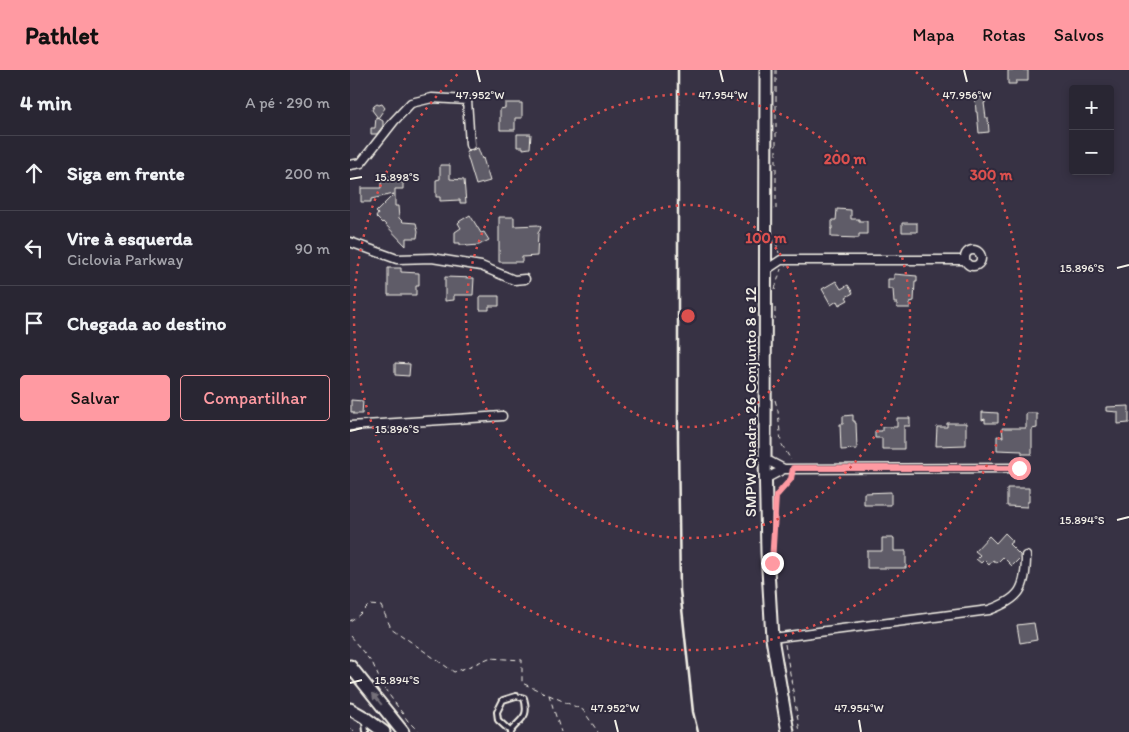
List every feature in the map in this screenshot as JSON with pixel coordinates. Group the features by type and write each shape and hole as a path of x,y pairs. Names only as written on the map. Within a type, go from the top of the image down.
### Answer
{"street":[{"name":"SMPW Quadra 26 Conjunto 8 e 12","path":"766,70 770,243 766,270 766,552 788,732"},
{"path":"350,165 361,163 394,121 411,103 432,98 467,100 470,145"},
{"path":"350,242 397,259 432,258 481,266 514,280 525,279"},
{"path":"770,243 780,260"},
{"path":"766,270 780,260 965,260"},
{"path":"350,426 502,416"},
{"path":"765,460 784,468 1019,468"},
{"path":"765,479 784,468"},
{"path":"778,638 989,610 1005,604 1020,592 1026,573 1026,556"},
{"path":"350,666 403,732"},
{"path":"350,709 384,732"}],"lane":[{"path":"516,696 524,698 527,708 524,717 510,732 498,720 497,712 502,700 516,696"},
{"path":"364,717 366,732"}],"path":[{"path":"776,70 776,216"},
{"path":"770,243 780,260 781,270 774,294"},
{"path":"775,308 775,322"},
{"path":"774,394 778,411 781,443 790,458 793,468 791,479 776,496 776,506"},
{"path":"350,621 369,605 382,606 391,628 454,672 489,658 522,660 522,683 583,710 598,732"},
{"path":"350,636 373,664 382,685 408,721 419,732"},
{"path":"778,638 786,646 800,732"},
{"path":"548,695 561,732"},
{"path":"350,728 356,732"}],"building":[{"path":"1008,70 1028,70 1028,81 1016,81 1016,84 1008,84"},
{"path":"975,97 986,97 984,103 989,132 979,133"},
{"path":"505,103 522,103 522,118 515,118 515,130 500,130 500,109 505,108"},
{"path":"377,104 382,104 385,108 378,118 372,110"},
{"path":"376,117 383,121 383,126 377,134 371,134 371,128 375,128"},
{"path":"517,134 531,134 530,148 523,149 523,147 517,147"},
{"path":"478,148 490,181 476,185 466,152"},
{"path":"440,165 450,165 450,179 464,180 466,203 460,203 460,200 440,201 440,197 436,197 436,180 440,179"},
{"path":"381,176 391,176 391,178 396,178 397,182 403,182 403,189 395,189 395,206 398,206 399,218 403,222 416,223 418,231 417,238 406,238 406,246 376,217 378,214 376,212 394,194 371,199 371,202 361,202 361,188 381,188"},
{"path":"837,209 851,210 851,219 867,221 867,234 859,234 859,238 831,237 832,220 836,220"},
{"path":"470,215 481,233 484,232 489,240 479,245 467,246 455,243 455,232 461,228 458,223"},
{"path":"499,217 514,217 514,226 538,225 541,227 538,233 537,256 522,257 522,262 499,262"},
{"path":"902,223 917,223 917,232 902,232"},
{"path":"388,268 401,268 401,272 419,273 419,286 416,286 416,295 388,295"},
{"path":"894,274 917,276 914,301 910,302 910,308 897,308 897,303 894,303 893,289 888,289 888,279 894,279"},
{"path":"445,277 474,278 473,295 454,295 454,300 445,301"},
{"path":"836,281 841,289 848,285 853,293 846,297 848,300 839,305 837,301 831,305 822,289"},
{"path":"480,296 499,296 499,306 489,306 489,310 480,310"},
{"path":"395,363 410,364 409,376 395,375"},
{"path":"351,400 363,401 362,414 353,414 351,412"},
{"path":"1129,406 1129,423 1118,424 1118,412 1106,411 1106,407"},
{"path":"982,412 998,413 998,423 985,423 985,419 982,420"},
{"path":"1026,413 1037,413 1037,428 1032,429 1032,454 1022,454 1022,451 997,450 997,436 1003,437 1002,428 1026,428"},
{"path":"853,415 853,421 856,423 857,449 841,450 840,424 843,424 843,416"},
{"path":"897,418 910,418 910,426 904,426 904,449 882,449 882,438 875,438 875,431 882,431 882,427 897,427"},
{"path":"947,423 966,423 966,445 936,446 937,427 947,427"},
{"path":"1007,488 1029,488 1027,507 1007,506"},
{"path":"891,492 891,505 864,505 864,493"},
{"path":"1005,533 1013,541 1009,544 1020,555 1020,558 1012,566 1003,557 997,563 993,560 989,565 984,560 981,563 976,559 980,555 975,551 989,536 996,543"},
{"path":"882,538 894,538 894,551 906,551 906,568 867,568 867,551 882,551"},
{"path":"1034,623 1037,640 1020,643 1017,625"}],"railway":[{"path":"678,70 680,590 693,712 698,732"}],"route":[{"path":"772,563 776,496 791,479 793,468 1019,468"}]}
